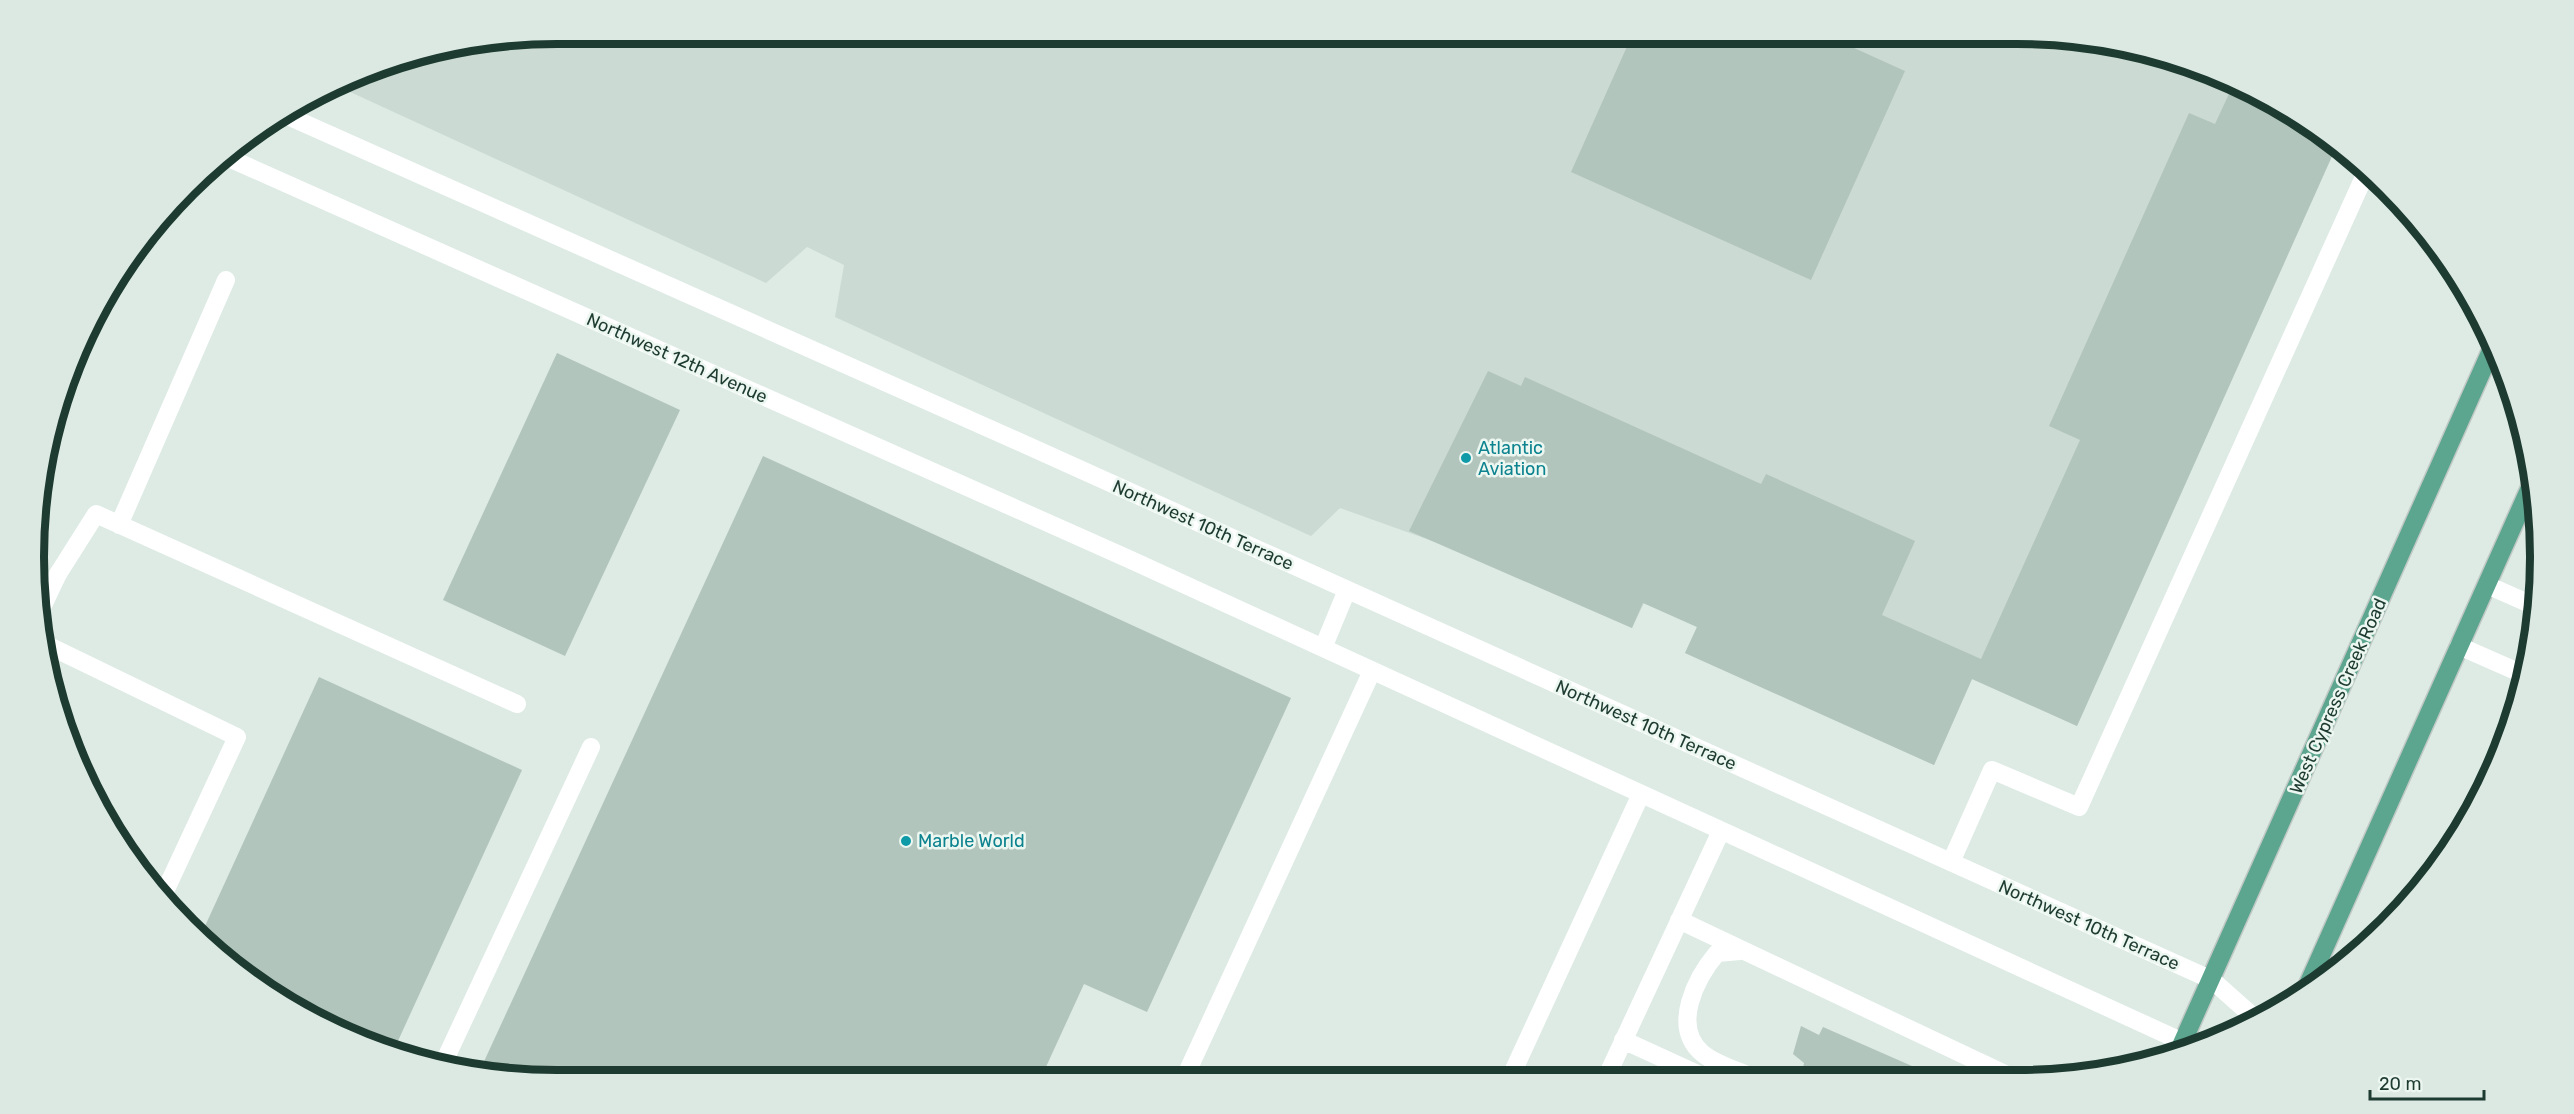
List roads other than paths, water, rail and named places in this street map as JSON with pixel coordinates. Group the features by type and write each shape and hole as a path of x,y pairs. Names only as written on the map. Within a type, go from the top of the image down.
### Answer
{"main road":[{"name":"West Cypress Creek Road","path":"2188,1041 2212,980 2489,355"},
{"path":"2311,977 2527,496"}],"street":[{"name":"Northwest 10th Terrace","path":"291,118 1024,444 2212,980 2251,1014"},
{"name":"Northwest 12th Avenue","path":"231,160 1323,648"},
{"path":"1951,862 1992,770 2079,807 2363,178"},
{"path":"119,525 226,280"},
{"path":"46,600 58,574 96,514 517,704"},
{"path":"2487,585 2528,603"},
{"path":"1347,590 1323,648 2184,1042"},
{"path":"2459,646 2517,672"},
{"path":"51,647 237,737 166,890"},
{"path":"1188,1070 1372,671"},
{"path":"446,1058 591,747"},
{"path":"1513,1070 1641,794"},
{"path":"1610,1070 1721,831"},
{"path":"1679,921 1996,1070"},
{"path":"1737,1070 1700,1052 1688,1033 1686,1011 1705,967 1717,953 1742,951"},
{"path":"1623,1040 1689,1070"}],"place":[{"name":"Atlantic Aviation","path":"1466,458"},
{"name":"Marble World","path":"906,841"}]}
